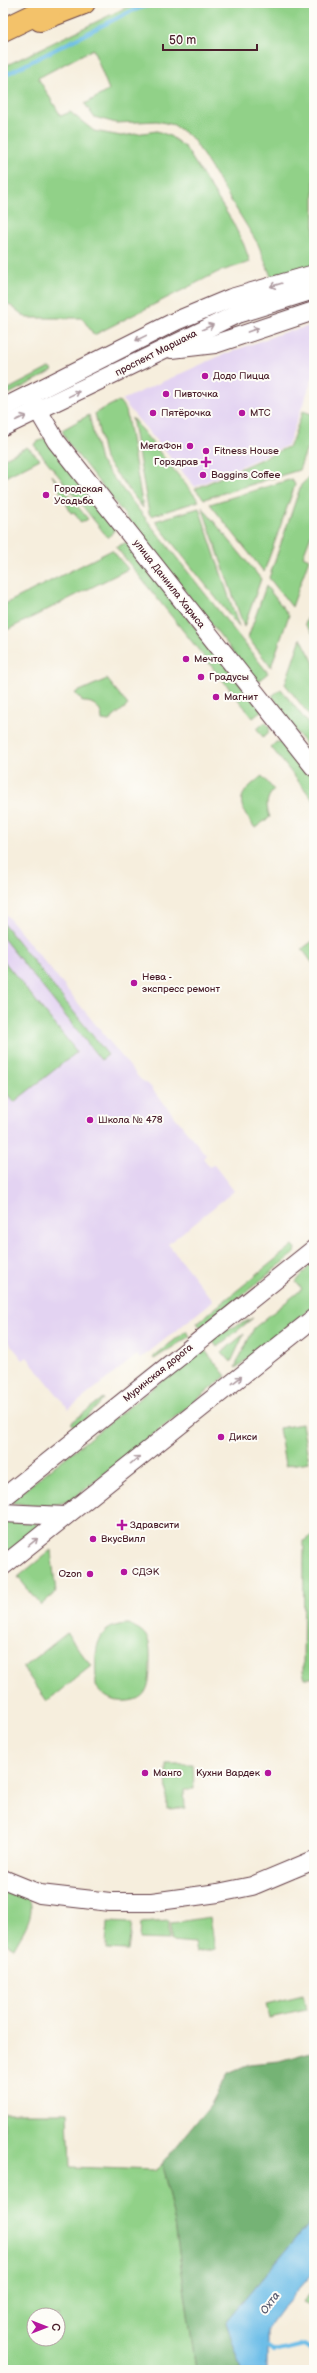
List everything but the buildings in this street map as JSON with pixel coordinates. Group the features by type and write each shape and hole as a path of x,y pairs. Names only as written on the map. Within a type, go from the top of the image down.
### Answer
{"main road":[{"path":"3,30 59,3"},
{"path":"3,34 84,3"}],"street":[{"name":"проспект Маршака","path":"3,427 34,403 62,377 176,321 231,298 314,274"},
{"name":"проспект Маршака","path":"3,408 34,403 161,350 237,314 314,290"},
{"path":"161,350 215,344 314,311"},
{"name":"улица Даниила Хармса","path":"34,403 56,442 314,767"},
{"name":"Муринская дорога","path":"3,1498 314,1249"},
{"path":"3,1566 314,1318"},
{"path":"3,1514 65,1516"},
{"path":"3,1879 40,1894 110,1902 152,1902 188,1898 252,1886 314,1860"}],"shaded area":[{"path":"314,325 314,374 288,445 195,487 122,400 220,356 282,333"},
{"name":"Школа № 478","path":"3,911 140,1079 149,1085 206,1155 203,1158 210,1167 214,1165 234,1191 168,1244 213,1301 140,1359 137,1355 69,1409 27,1357 23,1360 3,1335"}],"green space":[{"path":"135,3 314,3 314,268 272,279 258,244 193,139 174,125 157,121 116,123 94,117 85,104 109,90 93,49 38,78 61,116 70,112 94,131 121,136 157,131 170,136 185,147 232,221 244,245 250,262 218,272 94,335 82,318 27,318 3,300 3,67"},
{"path":"49,368 53,371 3,397 3,392"},
{"path":"119,401 126,410 143,508 105,459 95,413"},
{"path":"303,411 314,415 314,429 299,470 204,499 195,489 290,446"},
{"path":"89,415 100,461 268,673 257,682 68,443 62,430"},
{"path":"132,418 199,501 151,516 149,513"},
{"path":"45,438 116,528 108,538 34,445"},
{"path":"27,447 40,459 3,478 3,459"},
{"path":"314,473 314,527 303,556 309,559 292,607 269,578 301,485"},
{"path":"52,475 88,519 81,523 74,512 71,513"},
{"path":"292,479 295,485 264,572 210,504"},
{"path":"202,507 261,579 244,627"},
{"path":"199,508 239,627 155,521"},
{"path":"127,542 262,711 253,718 116,547"},
{"path":"112,550 128,569 3,632 3,605"},
{"path":"266,586 289,615 271,667 248,638"},
{"path":"310,612 314,613 314,635 305,624"},
{"path":"301,638 314,663 314,721 285,684"},
{"path":"107,679 128,705 109,721 102,720 101,712 97,706 91,703 83,702 75,693"},
{"path":"281,689 314,731 314,754 280,712 282,711 272,696"},
{"path":"265,722 270,727 268,733 263,737 257,729"},
{"path":"276,742 283,742 314,781 314,801 271,747"},
{"path":"262,776 274,790 271,793 267,803 270,817 255,828 244,812 242,800 243,794 247,789"},
{"path":"3,923 108,1055 101,1060 3,938"},
{"path":"314,940 314,965 302,949"},
{"path":"3,960 77,1052 14,1102 3,1089"},
{"path":"293,1245 296,1248 295,1253 201,1328 197,1323"},
{"path":"314,1260 314,1306 236,1368 235,1367 254,1328 302,1289 296,1282"},
{"path":"253,1318 217,1347 212,1340 223,1332"},
{"path":"186,1331 190,1336 154,1359 153,1357"},
{"path":"244,1334 231,1362 222,1352"},
{"path":"203,1348 226,1376 73,1499 57,1504 43,1506 13,1503 13,1499"},
{"path":"103,1398 104,1399 79,1426 74,1426 71,1423"},
{"path":"302,1424 309,1462 285,1466 279,1428"},
{"path":"3,1522 36,1523 38,1528 3,1556"},
{"path":"314,1533 314,1678 305,1678 303,1672 304,1541"},
{"path":"51,1550 56,1592 41,1605 18,1577"},
{"path":"128,1624 140,1630 148,1639 150,1673 148,1687 141,1696 136,1699 116,1701 100,1692 96,1686 96,1654 101,1637 107,1630 116,1626"},
{"path":"67,1633 91,1666 47,1701 23,1668"},
{"path":"166,1764 193,1764 194,1789 184,1789 185,1808 167,1809"},
{"path":"3,1887 28,1897 31,1903 30,1916 14,1948 5,1943 3,1947"},
{"path":"210,1917 215,1949 196,1953 194,1943 171,1941 171,1923"},
{"path":"169,1921 169,1940 140,1939 141,1923"},
{"path":"107,1922 132,1923 128,1950 106,1949"},
{"path":"303,1995 306,2010 269,2018 266,2004"},
{"path":"314,2051 314,2216 226,2322 242,2370 196,2370 175,2224 162,2164 211,2104 228,2073 249,2064 279,2061"},
{"path":"3,2113 68,2113 70,2167 154,2170 162,2164 175,2224 196,2370 3,2370"},
{"path":"314,2288 314,2308 303,2303"}],"water":[{"name":"Охта","path":"314,2216 314,2272 284,2306 267,2329 267,2370 242,2370 226,2322"}],"waterway":[{"path":"3,76 129,12 154,3"},
{"path":"263,2345 274,2352 304,2345 314,2352"}],"place":[{"name":"Додо Пицца","path":"205,376"},
{"name":"Пивточка","path":"166,394"},
{"name":"Пятёрочка","path":"153,413"},
{"name":"МТС","path":"242,413"},
{"name":"МегаФон","path":"190,446"},
{"name":"Fitness House","path":"206,451"},
{"name":"Горздрав","path":"206,462"},
{"name":"Baggins Coffee","path":"203,475"},
{"name":"Городская Усадьба","path":"46,495"},
{"name":"Мечта","path":"186,659"},
{"name":"Градусы","path":"201,677"},
{"name":"Магнит","path":"216,697"},
{"name":"Нева - экспресс ремонт","path":"134,983"},
{"name":"Школа № 478","path":"90,1120"},
{"name":"Дикси","path":"221,1437"},
{"name":"Здравсити","path":"122,1525"},
{"name":"ВкусВилл","path":"93,1539"},
{"name":"СДЭК","path":"124,1572"},
{"name":"Ozon","path":"90,1574"},
{"name":"Манго","path":"145,1773"},
{"name":"Кухни Вардек","path":"268,1773"}]}
